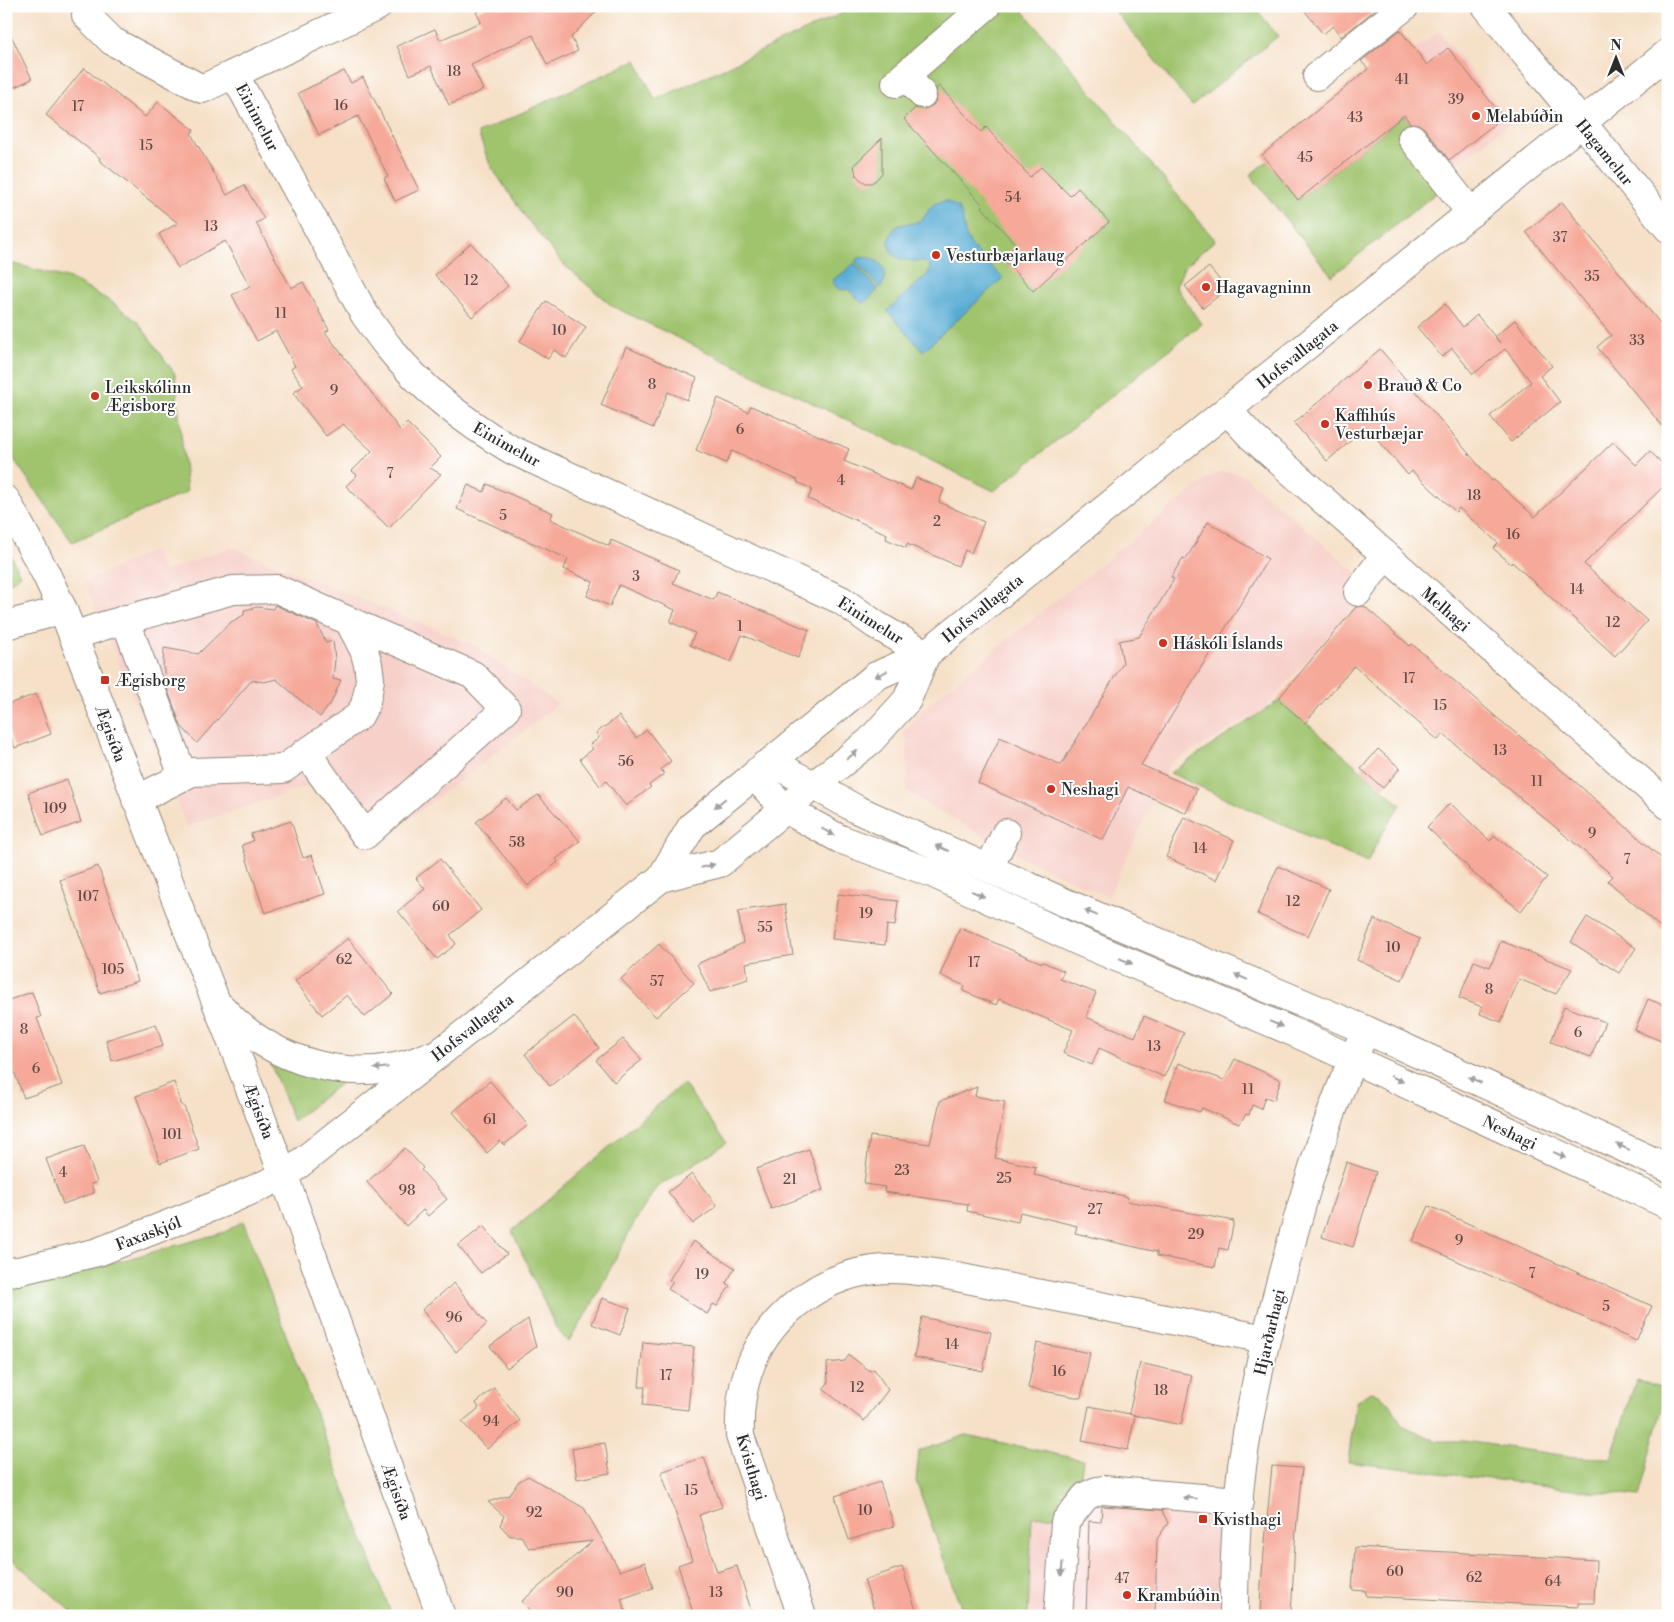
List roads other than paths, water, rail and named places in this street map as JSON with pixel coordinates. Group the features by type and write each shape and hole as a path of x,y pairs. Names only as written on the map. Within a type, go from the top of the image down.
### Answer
{"street":[{"name":"Einimelur","path":"86,15 112,41 202,88 234,74 345,13 378,6"},
{"path":"908,84 986,6"},
{"path":"1317,76 1405,6"},
{"name":"Hagamelur","path":"1486,6 1668,228"},
{"name":"Hofsvallagata","path":"284,1176 661,878 692,826 762,768 876,676 926,654 1668,53"},
{"name":"Einimelur","path":"234,74 365,315 395,355 417,380 448,408 512,450 841,600 876,625 926,654"},
{"path":"1412,138 1471,213"},
{"name":"Melhagi","path":"1227,410 1251,436 1668,805"},
{"name":"Ægisíða","path":"6,500 63,610 216,1000 284,1176 442,1616"},
{"path":"1358,592 1386,555"},
{"path":"73,636 233,590 276,589 473,675 506,709 365,835 306,752"},
{"path":"6,624 63,610"},
{"path":"126,620 183,776"},
{"path":"136,800 192,772 283,769 359,716 365,705 370,679 364,650 349,621"},
{"name":"Hofsvallagata","path":"661,878 720,863 870,741 907,700 926,654"},
{"name":"Neshagi","path":"1668,1168 1366,1030 1059,900 858,810 786,770 762,768 762,784 785,809 840,838 932,873 1076,940 1353,1058 1668,1205"},
{"path":"989,868 1006,833"},
{"path":"216,1000 234,1020 260,1041 277,1051 314,1065 362,1070 391,1068 418,1061 444,1050"},
{"path":"1353,1058 1366,1030"},
{"name":"Hjarðarhagi","path":"1234,1616 1239,1501 1245,1446 1265,1339 1311,1172 1353,1058"},
{"name":"Faxaskjól","path":"6,1272 18,1272 98,1252 227,1202 284,1176"},
{"name":"Kvisthagi","path":"802,1616 740,1436 739,1414 748,1372 768,1334 798,1302 815,1290 853,1274 894,1268 942,1274 1265,1339"},
{"path":"1058,1616 1065,1522 1090,1493 1103,1490 1239,1501"}],"water":[{"path":"946,201 953,204 961,212 968,240 1003,278 923,351 887,311 929,273 930,266 924,261 896,257 892,253 889,241 891,233 896,227 919,221 932,206"},
{"path":"867,257 877,261 884,269 885,278 880,288 855,261 859,258"},
{"path":"854,263 878,290 863,304 848,289 839,289 833,282 835,278"}],"place":[{"name":"Melabúðin","path":"1476,116"},
{"name":"Vesturbæjarlaug","path":"936,255"},
{"name":"Hagavagninn","path":"1206,287"},
{"name":"Brauð & Co","path":"1368,385"},
{"name":"Leikskólinn Ægisborg","path":"95,396"},
{"name":"Kaffihús Vesturbæjar","path":"1325,424"},
{"name":"Háskóli Íslands","path":"1163,643"},
{"name":"Ægisborg","path":"105,680"},
{"name":"Neshagi","path":"1051,789"},
{"name":"Kvisthagi","path":"1203,1519"},
{"name":"Krambúðin","path":"1127,1595"}]}
